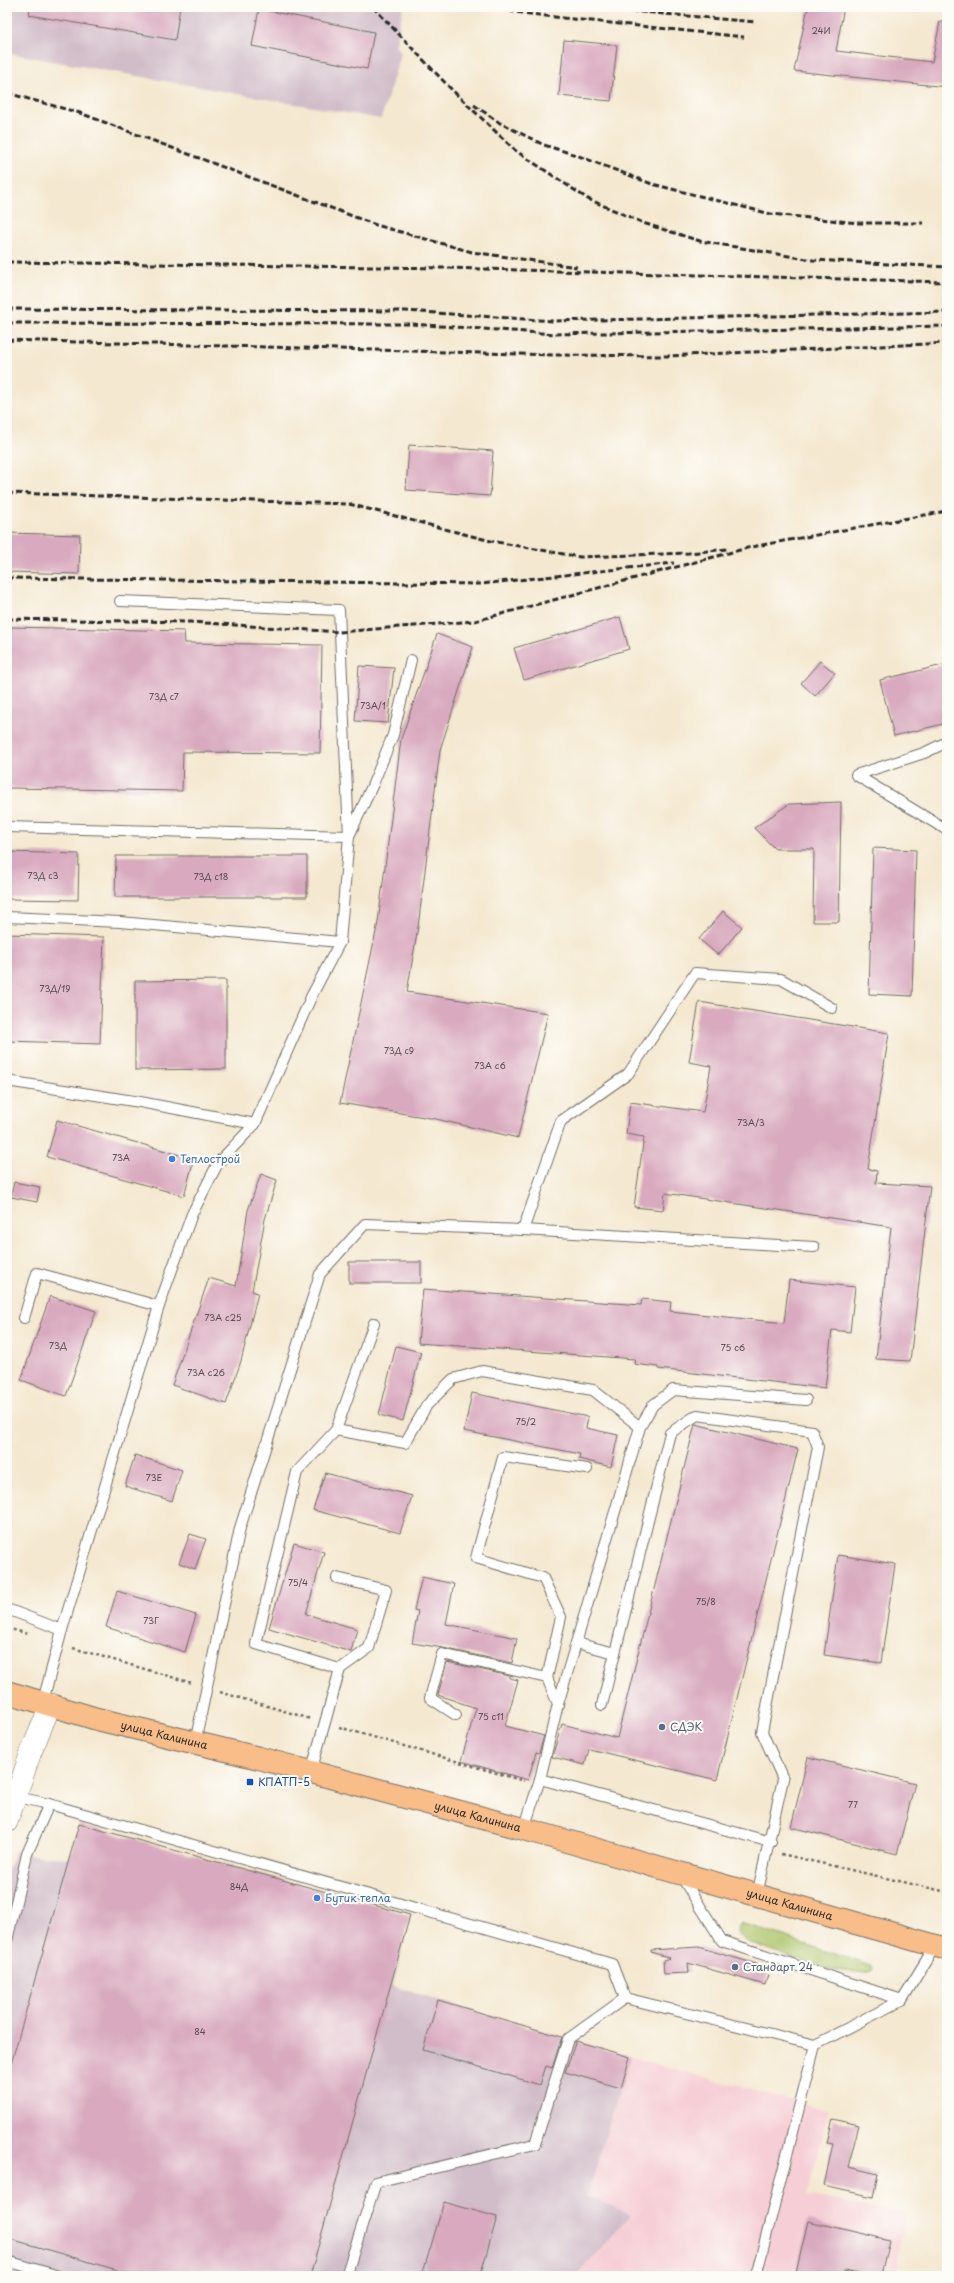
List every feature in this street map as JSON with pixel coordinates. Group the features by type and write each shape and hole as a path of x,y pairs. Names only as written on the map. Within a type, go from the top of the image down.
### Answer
{"main road":[{"name":"улица Калинина","path":"7,1692 97,1719 311,1772 524,1829 941,1947"}],"street":[{"path":"7,1822 11,1796 47,1703"}],"lane":[{"path":"47,1703 58,1643 159,1306 192,1214 218,1163 255,1124 312,995 340,942 349,836 339,610 120,601"},
{"path":"349,836 374,784 393,735 411,660"},
{"path":"947,742 924,753 856,775 947,830"},
{"path":"7,827 349,836"},
{"path":"7,917 120,922 340,942"},
{"path":"523,1230 561,1121 628,1074 696,973 781,978 832,1008"},
{"path":"7,1081 140,1102 255,1124"},
{"path":"195,1743 240,1528 320,1274 365,1224 523,1230 814,1247"},
{"path":"24,1318 37,1273 159,1306"},
{"path":"340,1669 256,1644 297,1472 336,1430 374,1323"},
{"path":"336,1430 405,1443 427,1405 453,1379 482,1371 593,1390 640,1427"},
{"path":"524,1829 539,1782 558,1704 640,1427 653,1405 673,1390 806,1400"},
{"path":"602,1705 670,1433 697,1415 812,1430 818,1447 762,1732 783,1779 757,1895"},
{"path":"558,1704 547,1678 561,1617 543,1578 476,1558 503,1457 587,1469"},
{"path":"311,1772 340,1669 369,1648 386,1590 337,1578"},
{"path":"7,1609 62,1630"},
{"path":"576,1643 615,1653"},
{"path":"456,1715 430,1698 442,1654 547,1678"},
{"path":"539,1782 769,1846"},
{"path":"11,1796 49,1804 612,1964 625,1998"},
{"path":"7,1941 27,1854 49,1804"},
{"path":"679,1872 722,1941 902,2000"},
{"path":"346,2276 376,2182 536,2144 568,2039 625,1998 815,2045 902,2000 941,1947"},
{"path":"756,2276 815,2045"},
{"path":"7,2260 59,2276"}],"path":[{"path":"7,1628 29,1635"},
{"path":"58,1643 325,1723 539,1782"},
{"path":"769,1846 947,1892"}],"shaded area":[{"path":"7,7 403,7 396,44 401,53 381,119 7,53"},
{"path":"14,1851 37,1856 69,1858 402,1951 392,1986 630,2057 587,2196 631,2214 576,2276 7,2276 7,1873"},
{"path":"630,2057 829,2111 807,2195 905,2214 896,2276 576,2276 631,2214 587,2196"}],"green space":[{"path":"741,1923 872,1966 873,1970 863,1973 848,1973 812,1964 775,1952 748,1942 736,1933"}],"building":[{"path":"30,7 180,7 175,40 29,15"},
{"path":"808,7 844,7 836,51 932,62 940,22 947,22 947,87 794,71"},
{"path":"259,9 374,32 367,69 252,46"},
{"path":"564,40 617,45 611,101 559,96"},
{"path":"409,445 493,451 490,496 406,490"},
{"path":"7,533 80,535 79,574 7,572"},
{"path":"620,617 629,649 524,680 514,648"},
{"path":"11,627 184,631 185,643 322,645 320,753 183,752 182,791 8,788 7,640 10,640"},
{"path":"437,634 473,647 440,750 418,927 407,992 548,1013 518,1138 436,1119 340,1103 378,922 401,739"},
{"path":"820,661 835,673 815,696 801,683"},
{"path":"947,664 947,723 894,736 880,680"},
{"path":"359,666 394,668 388,723 355,721"},
{"path":"841,802 839,922 813,922 814,849 775,849 754,828 789,804"},
{"path":"873,848 916,850 912,996 869,994"},
{"path":"7,852 79,854 78,900 7,899"},
{"path":"116,856 307,856 307,897 115,897"},
{"path":"723,911 742,927 718,955 699,939"},
{"path":"7,934 104,937 100,1044 7,1041"},
{"path":"226,980 226,1069 135,1070 135,981"},
{"path":"699,1002 889,1033 868,1169 877,1171 876,1183 930,1186 910,1361 876,1359 891,1227 665,1193 663,1210 634,1207 644,1137 626,1134 630,1102 703,1112 711,1066 689,1062"},
{"path":"57,1120 194,1159 184,1196 47,1157"},
{"path":"261,1174 277,1180 265,1219 252,1291 258,1293 241,1361 226,1404 172,1385 209,1278 236,1286 248,1210"},
{"path":"14,1182 40,1187 37,1202 11,1197"},
{"path":"349,1262 421,1262 421,1283 349,1283"},
{"path":"789,1280 855,1287 850,1332 832,1330 825,1388 658,1369 658,1367 634,1364 635,1359 418,1343 423,1289 641,1305 642,1299 671,1302 670,1311 784,1323"},
{"path":"50,1296 96,1311 66,1396 21,1380"},
{"path":"396,1346 421,1352 403,1421 379,1415"},
{"path":"472,1393 588,1417 586,1428 618,1435 611,1467 579,1459 580,1454 464,1431"},
{"path":"695,1424 798,1449 717,1780 589,1749 585,1765 552,1757 562,1724 617,1738"},
{"path":"135,1455 182,1470 172,1501 125,1486"},
{"path":"325,1473 412,1496 400,1533 313,1510"},
{"path":"190,1534 206,1539 195,1569 179,1563"},
{"path":"294,1543 324,1552 306,1614 357,1629 351,1652 269,1628"},
{"path":"838,1555 895,1564 881,1663 824,1655"},
{"path":"422,1577 454,1584 446,1624 517,1638 512,1663 412,1643 418,1611 414,1610"},
{"path":"117,1591 196,1615 185,1652 106,1627"},
{"path":"447,1662 510,1676 510,1678 518,1680 505,1726 544,1736 539,1753 536,1752 528,1780 461,1761 476,1708 438,1695"},
{"path":"808,1757 915,1783 897,1854 791,1827"},
{"path":"79,1824 410,1915 310,2276 138,2276 7,2238 7,2078"},
{"path":"698,1947 770,1968 765,1985 688,1963 689,1973 664,1974 663,1960 670,1958 651,1952 651,1950"},
{"path":"438,2000 562,2037 552,2068 546,2066 540,2085 423,2050"},
{"path":"576,2041 630,2057 621,2088 565,2072"},
{"path":"833,2119 859,2125 848,2167 878,2174 873,2197 824,2186 833,2143 827,2142"},
{"path":"444,2202 497,2217 480,2276 422,2276"},
{"path":"808,2221 889,2240 881,2276 866,2276 845,2271 843,2276 808,2276 796,2273"}],"railway":[{"path":"373,7 453,91 516,151 588,199 646,224 700,241 813,260 947,267"},
{"path":"500,7 514,12 744,37"},
{"path":"586,7 755,22"},
{"path":"7,93 80,113 376,225 472,252 577,267"},
{"path":"474,105 500,123 544,145 576,155 652,184 771,214 859,223 923,223"},
{"path":"7,262 447,268 947,282"},
{"path":"7,309 406,311 554,321 947,312"},
{"path":"7,323 411,324 555,334 947,326"},
{"path":"7,340 557,355 666,356 947,343"},
{"path":"7,493 349,504 491,541 580,557 689,553 727,549"},
{"path":"7,619 191,622 339,632 475,621 751,547 947,511"},
{"path":"7,578 481,584 674,563"}],"place":[{"name":"Теплострой","path":"172,1159"},
{"name":"СДЭК","path":"662,1727"},
{"name":"КПАТП-5","path":"250,1782"},
{"name":"Бутик тепла","path":"317,1898"},
{"name":"Стандарт 24","path":"735,1967"}]}
